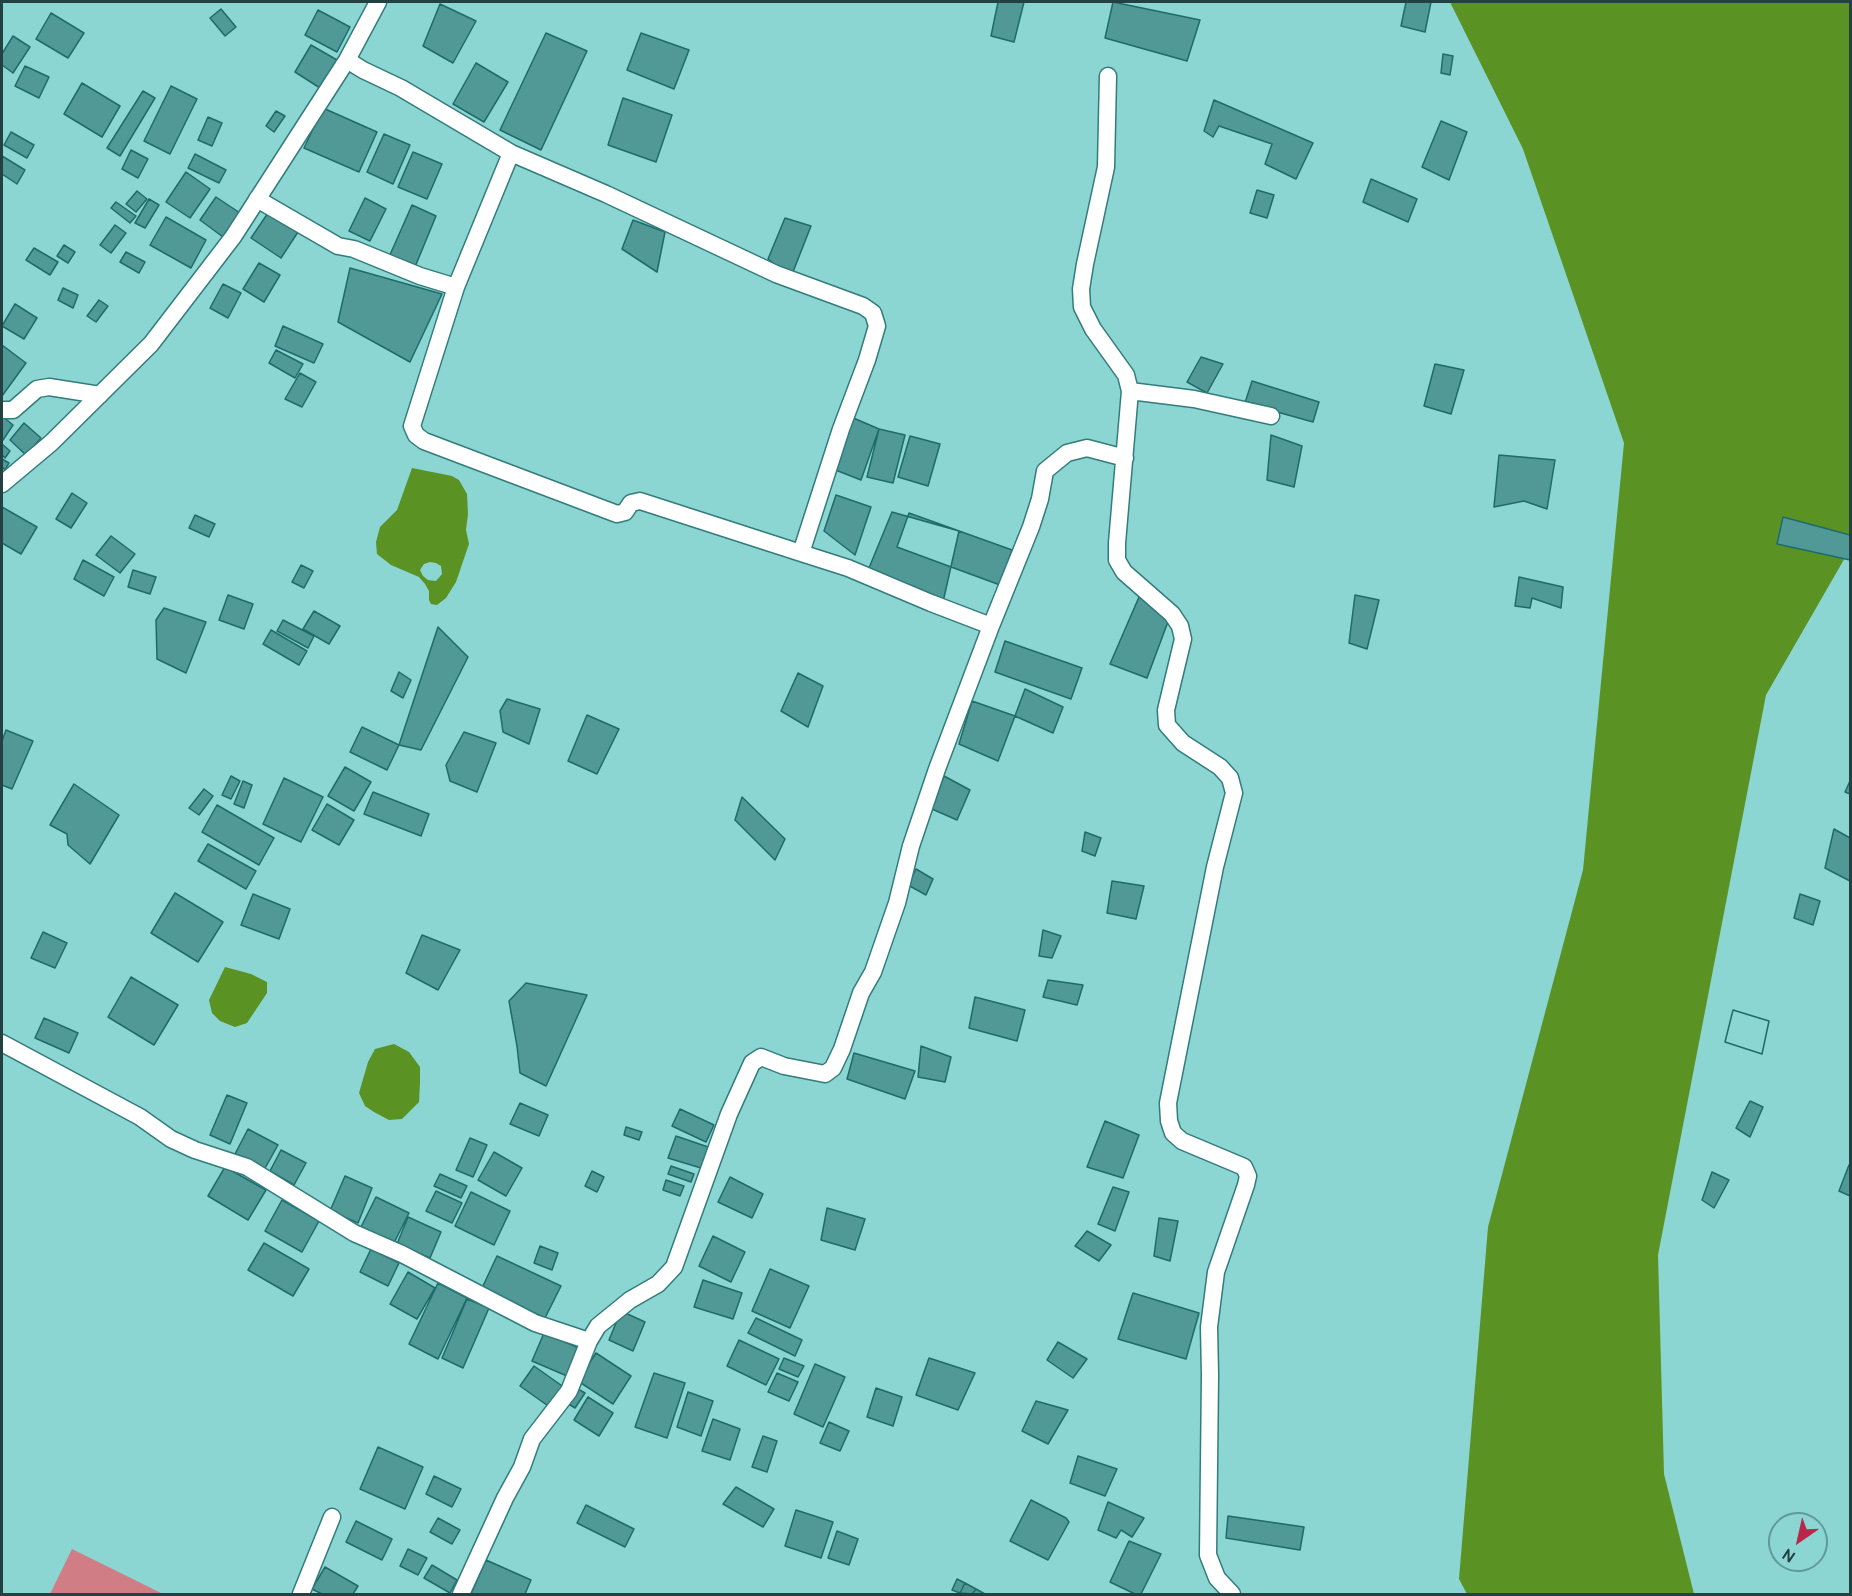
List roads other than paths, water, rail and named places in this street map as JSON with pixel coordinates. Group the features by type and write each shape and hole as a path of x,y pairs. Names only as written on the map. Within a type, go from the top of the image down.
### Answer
{"street":[{"path":"2,484 51,443 151,344 233,237 347,60 378,2"},
{"path":"347,60 401,88 511,153 589,186 776,274 863,306 873,313 877,326 867,360 841,429 801,552"},
{"path":"1108,76 1106,167 1081,289 1083,307 1093,329 1126,375 1130,391 1117,560 1124,572 1172,614 1180,626 1183,639 1166,710 1167,725 1183,742 1230,778 1234,793 1215,867 1168,1103 1168,1121 1173,1132 1182,1141 1244,1167 1248,1176 1216,1272 1209,1326 1208,1555 1217,1578 1232,1594"},
{"path":"511,153 456,287 412,426 416,435 424,441 617,514 625,512 631,503 640,501 848,568 991,626"},
{"path":"258,199 338,246 354,249 420,276 456,287"},
{"path":"2,410 13,410 37,389 49,387 100,395"},
{"path":"1130,391 1194,399 1271,416"},
{"path":"461,1594 505,1498 522,1467 532,1439 569,1391 598,1326 630,1300 658,1284 674,1268 729,1114 752,1062 761,1057 784,1066 825,1074 833,1068 861,993 873,972 897,903 911,846 937,769 1031,527 1040,499 1045,471 1067,453 1087,448 1125,458"},
{"path":"2,1043 140,1118 171,1138 195,1150 247,1167 354,1233 402,1254 535,1323 590,1341"},
{"path":"301,1594 332,1517"}]}
